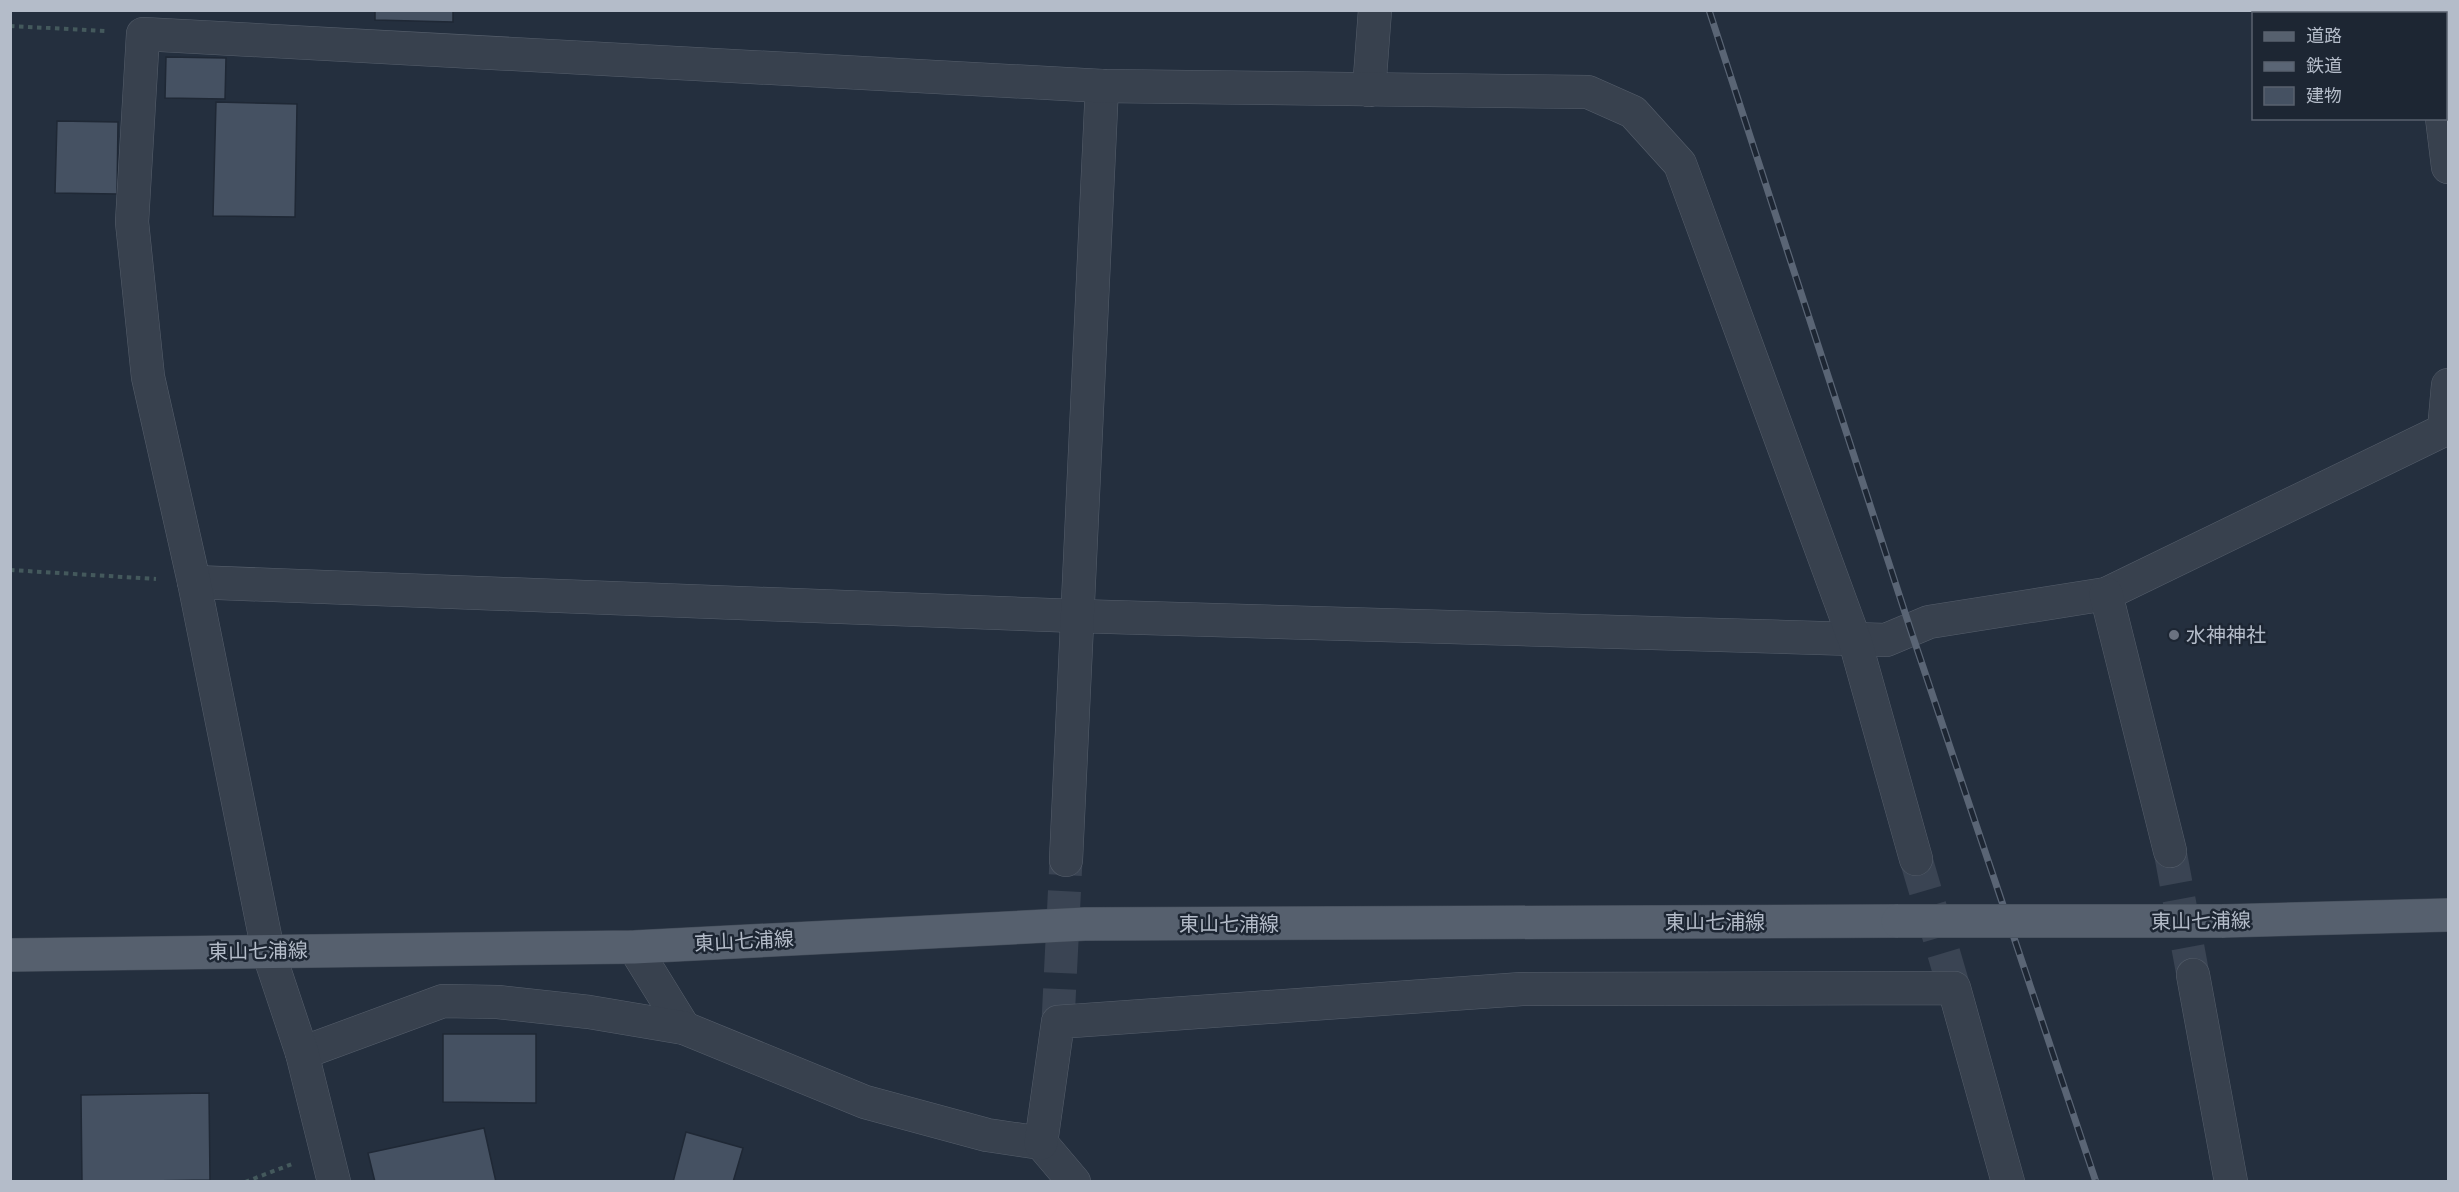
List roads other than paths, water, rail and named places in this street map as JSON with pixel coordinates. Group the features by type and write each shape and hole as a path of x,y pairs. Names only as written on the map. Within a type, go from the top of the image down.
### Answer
{"main road":[{"name":"東山七浦線","path":"10,954 634,946 1085,924 2222,921 2448,915"}],"lane":[{"path":"1369,90 1375,10"},
{"path":"330,1166 302,1053 268,951 194,582 148,377 132,222 144,22 1102,86 1588,92 1633,112 1680,164 1855,641 1916,859"},
{"path":"1066,860 1102,86"},
{"path":"2442,120 2448,167"},
{"path":"194,582 1077,616 1855,641 1886,640 1929,622 2106,594 2446,432 2448,385"},
{"path":"2106,594 2170,851"},
{"path":"634,946 684,1028"},
{"path":"2193,975 2231,1182"},
{"path":"1041,1143 1058,1022 1522,989 1954,988 2008,1182"},
{"path":"302,1053 443,1001 498,1002 589,1012 684,1028 866,1102 987,1135 1041,1143 1074,1182"}],"tunnel":[{"path":"2170,851 2193,975"},
{"path":"1916,859 1954,988"},
{"path":"1058,1022 1066,860"}],"railway":[{"path":"1709,10 1910,628 2096,1182"}],"place":[{"name":"水神神社","path":"2174,635"}]}
